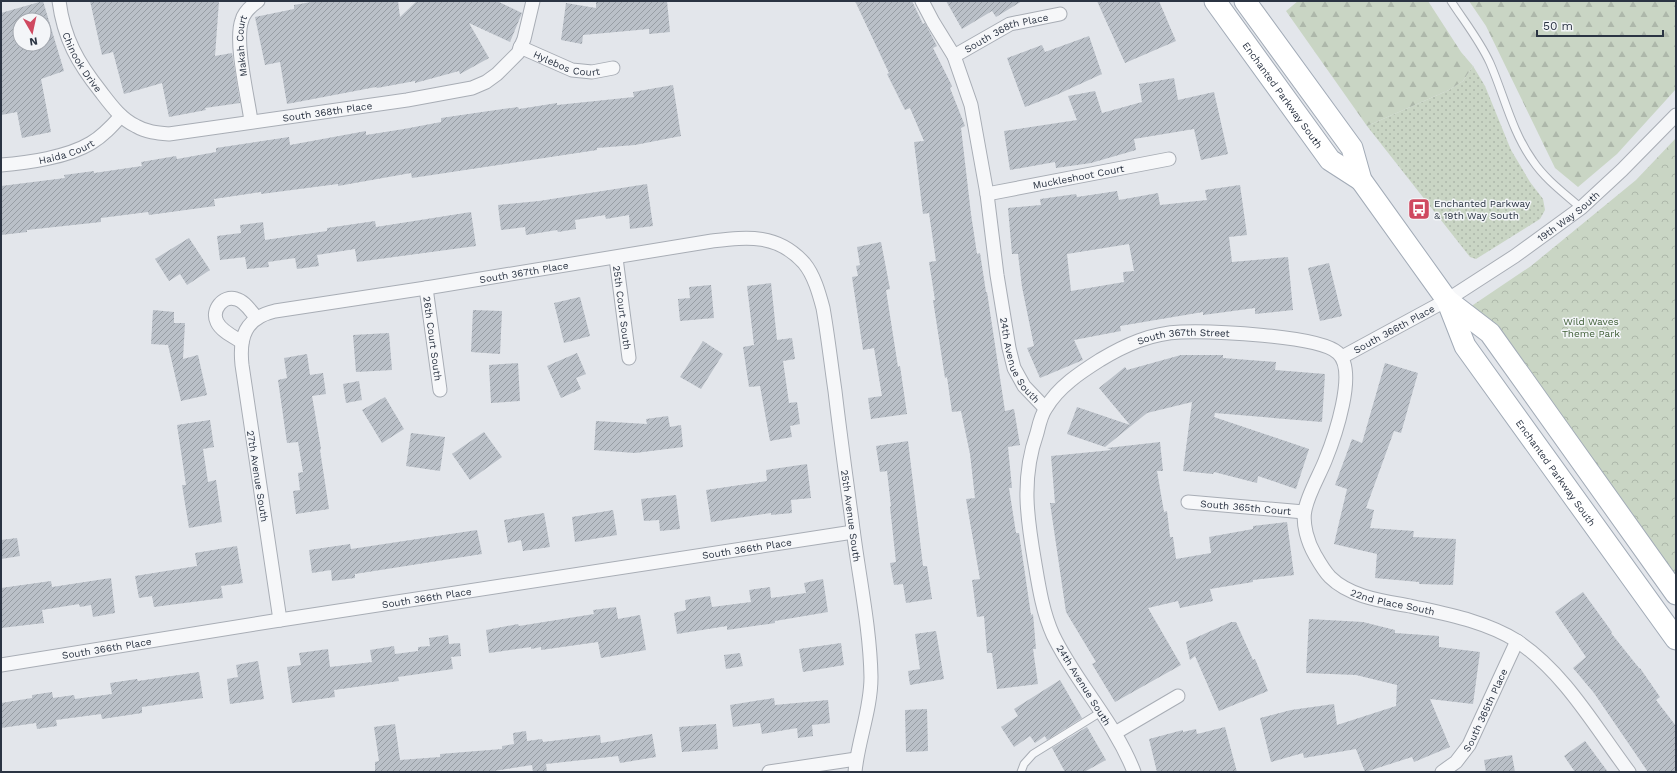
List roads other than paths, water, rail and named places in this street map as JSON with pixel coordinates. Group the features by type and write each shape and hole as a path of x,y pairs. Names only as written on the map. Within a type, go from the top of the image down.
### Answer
{"main road":[{"name":"Enchanted Parkway South","path":"1215,1 1330,160 1361,180"},
{"name":"Enchanted Parkway South","path":"1245,1 1352,148 1361,180 1447,300 1465,346 1676,639"},
{"name":"Enchanted Parkway South","path":"1447,300 1490,333 1676,594"}],"street":[{"name":"Chinook Drive","path":"59,1 66,31 78,60 106,99 121,116"},
{"name":"Makah Court","path":"251,121 239,36 243,16 249,8 258,1"},
{"name":"South 368th Place","path":"121,116 139,128 161,133 191,131 251,121 407,100 472,88 486,82 502,70 514,58 520,47 528,24 533,1"},
{"name":"24th Avenue South","path":"922,1 954,56 971,105 987,194 997,275 1011,359 1019,379 1045,408 1031,452 1026,482 1027,510 1042,603 1054,636 1068,663 1115,733 1134,772"},
{"name":"South 368th Place","path":"954,56 1010,24 1060,14"},
{"name":"Hylebos Court","path":"520,47 572,70 592,72 613,68"},
{"name":"19th Way South","path":"1447,300 1515,256 1580,208 1622,170 1676,115"},
{"name":"Haida Court","path":"1,165 56,156 79,149 101,136 121,116"},
{"name":"Muckleshoot Court","path":"987,194 1169,159"},
{"name":"South 367th Place","path":"243,337 248,326 257,318 275,311 616,258 712,241 745,237 760,239 787,249 804,264"},
{"name":"25th Court South","path":"616,258 630,358"},
{"name":"25th Avenue South","path":"804,264 814,282 823,308 853,532 870,644 871,680 868,706 856,759 855,772"},
{"name":"26th Court South","path":"426,288 440,390"},
{"path":"243,337 221,328 217,323 215,316 219,304 230,298 237,299 242,302 257,318"},
{"name":"South 366th Place","path":"1342,357 1447,300"},
{"name":"South 367th Street","path":"1045,408 1074,377 1108,356 1133,342 1168,333 1222,332 1276,337 1326,346 1336,351 1342,357"},
{"name":"27th Avenue South","path":"243,337 241,356 243,378 280,620"},
{"path":"1304,512 1329,452 1339,414 1346,375 1346,368 1342,357"},
{"name":"South 365th Court","path":"1188,502 1304,512"},
{"name":"22nd Place South","path":"1304,512 1305,527 1314,553 1329,576 1344,587 1378,600 1469,620 1486,626 1517,641 1566,687 1629,772"},
{"name":"South 366th Place","path":"1,665 280,620 853,532"},
{"name":"South 365th Place","path":"1442,772 1456,762 1469,745 1517,641"},
{"path":"1115,733 1178,696"},
{"path":"769,772 856,759"}],"lane":[{"path":"1451,1 1481,45 1490,62 1520,138 1532,160 1543,175 1580,208"},
{"path":"1020,772 1032,754 1100,712"}],"place":[{"name":"Enchanted Parkway & 19th Way South","path":"1419,209"}],"park label":[{"name":"Wild Waves Theme Park","path":"1591,326"}]}
